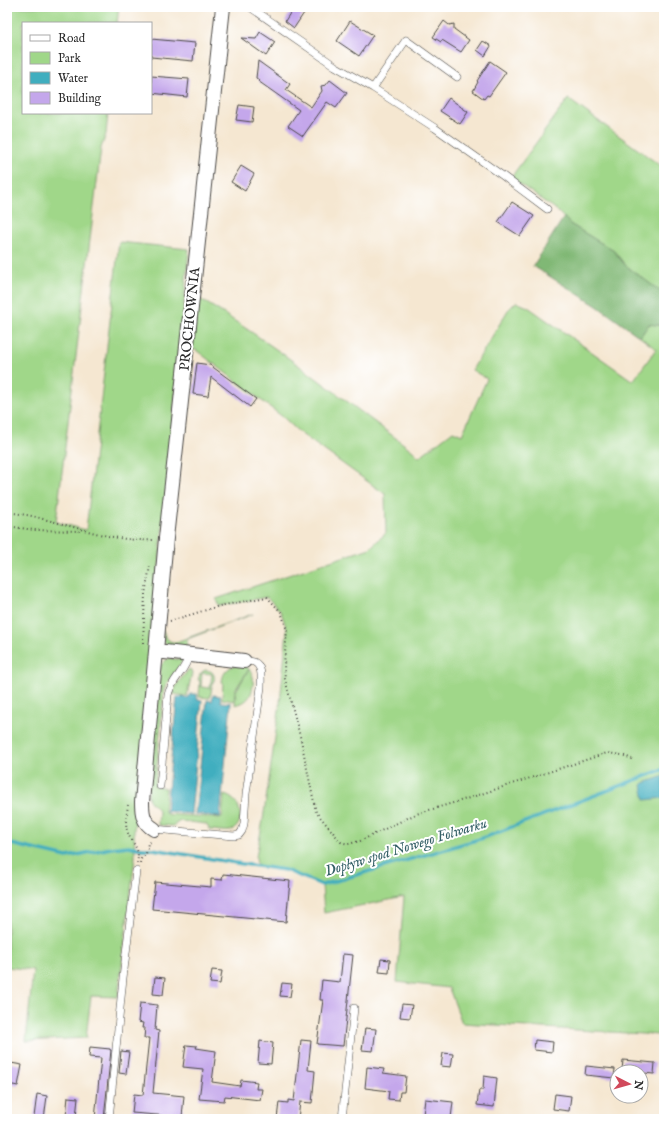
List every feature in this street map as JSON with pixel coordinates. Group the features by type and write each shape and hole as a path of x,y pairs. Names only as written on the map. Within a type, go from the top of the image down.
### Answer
{"street":[{"name":"PROCHOWNIA","path":"154,829 148,826 145,820 142,812 142,802 166,538 223,7"},
{"path":"156,652 244,661"}],"lane":[{"path":"250,7 335,66 373,88 435,128 547,209"},
{"path":"373,88 406,40 457,76"},
{"path":"160,786 168,695 171,685 185,667 189,655"},
{"path":"154,829 234,836 239,835 242,831 261,687 261,674 259,667 255,662 244,661"},
{"path":"109,1119 123,978 136,871"},
{"path":"342,1119 354,1008"}],"path":[{"path":"7,512 42,518 94,534 114,538 139,541 166,538"},
{"path":"7,526 34,530 86,531"},
{"path":"158,629 219,606 267,597 281,612 287,630 284,664 285,679 301,740 316,812 341,842 348,844 360,841 416,814 607,753 622,755 632,759"},
{"path":"133,843 138,852"},
{"path":"146,854 148,844"}],"green space":[{"path":"8,7 119,7 117,22 22,22 22,114 108,114 106,134 101,148 56,522 86,530 119,242 189,249 134,831 135,857 118,997 91,996 86,1038 26,1041 33,970 7,967"},
{"path":"568,99 661,166 664,136 664,294 625,265 614,251 570,224 556,210 513,179 512,176"},
{"path":"564,217 570,224 614,251 625,265 664,294 664,326 649,324 640,337 597,306 533,266"},
{"path":"197,297 280,352 419,457 453,431 462,435 487,379 472,370 508,310 516,302 528,307 633,381 656,349 640,337 649,324 664,326 664,992 659,1035 462,1023 449,988 397,982 404,897 324,913 322,885 285,870 257,866 256,857 263,820 280,703 287,630 281,612 267,597 219,606 216,599 370,548 386,533 385,494 300,433 284,418 196,350 191,349"},
{"path":"253,614 190,638 187,640 186,648 168,646 163,640 163,630 169,640 176,642"},
{"path":"169,658 182,660 182,662 167,683 164,690 155,786 166,788 164,811 166,814 220,818 222,817 224,795 230,797 238,807 240,818 235,828 230,831 210,830 206,824 180,821 173,826 158,825 159,811 149,800 148,795 161,665"},
{"path":"233,666 247,667 249,669 235,690 234,701 222,699 223,677 225,672"},
{"path":"189,669 192,673 187,696 173,694 177,684"},
{"path":"249,669 253,679 250,696 242,703 235,705 236,691"},
{"path":"208,670 214,675 210,698 199,697 200,680 198,680 203,671","holes":["202,673 212,674 210,688 201,687"]}],"water":[{"path":"190,694 197,694 197,699 202,700 191,814 166,811 177,697 188,698"},
{"path":"213,695 220,696 221,702 231,703 220,817 195,814 207,700 212,701"},
{"path":"664,776 664,798 645,800 642,785"}],"building":[{"path":"294,7 308,7 294,28 285,21"},
{"path":"350,21 373,35 359,56 337,41"},
{"path":"444,21 449,25 454,24 454,29 469,40 461,52 442,40 441,42 433,37"},
{"path":"260,32 275,42 266,56 241,38 256,39"},
{"path":"152,39 195,43 193,61 152,57"},
{"path":"483,41 491,46 485,56 477,50"},
{"path":"258,61 290,84 286,90 311,107 322,91 321,86 326,85 330,80 347,93 336,108 327,102 303,136 288,126 299,110 258,81 259,80 256,78"},
{"path":"490,61 506,72 489,96 487,95 484,99 473,91 478,82 477,81"},
{"path":"152,76 189,79 187,97 152,93"},
{"path":"449,98 468,112 460,124 440,111"},
{"path":"239,105 254,107 252,122 236,120"},
{"path":"241,166 254,174 245,191 231,182"},
{"path":"512,202 534,216 520,236 498,222"},
{"path":"197,363 210,365 256,399 250,407 211,377 208,396 193,394"},
{"path":"223,874 290,881 286,922 152,909 155,882 211,887 211,879 222,880"},
{"path":"343,954 353,955 343,1046 317,1044 323,1000 320,1000 322,980 340,982"},
{"path":"381,959 390,960 389,973 379,972"},
{"path":"212,970 222,971 220,984 210,983"},
{"path":"155,977 165,978 163,995 153,994"},
{"path":"282,983 292,984 290,997 280,996"},
{"path":"140,1003 157,1005 155,1030 159,1031 153,1093 184,1096 182,1117 132,1113 134,1094 143,1095 149,1038 144,1038 145,1028 142,1028 143,1023 138,1022"},
{"path":"402,1004 412,1005 410,1018 400,1017"},
{"path":"365,1028 376,1029 373,1051 362,1050"},
{"path":"301,1040 311,1041 308,1070 315,1071 312,1103 300,1102 298,1119 277,1119 279,1102 288,1103 288,1100 294,1101"},
{"path":"535,1040 553,1042 552,1052 534,1050"},
{"path":"260,1041 273,1043 271,1064 258,1063"},
{"path":"186,1045 216,1051 212,1082 240,1086 241,1080 257,1082 256,1089 262,1089 260,1100 225,1096 224,1101 199,1099 203,1069 183,1067"},
{"path":"90,1047 111,1050 104,1119 95,1119 101,1058 89,1057"},
{"path":"121,1051 129,1052 126,1074 119,1073"},
{"path":"443,1053 453,1054 451,1067 441,1066"},
{"path":"623,1060 655,1063 654,1074 649,1074 649,1064 623,1064"},
{"path":"11,1063 22,1065 18,1086 8,1084"},
{"path":"586,1066 609,1068 609,1077 585,1075"},
{"path":"367,1067 384,1069 383,1073 406,1076 404,1092 400,1092 399,1100 388,1099 389,1091 365,1088"},
{"path":"484,1076 497,1078 494,1107 477,1105 479,1090 483,1090"},
{"path":"37,1094 47,1096 44,1119 34,1117"},
{"path":"555,1094 571,1096 569,1111 553,1109"},
{"path":"68,1097 78,1098 76,1117 66,1116"},
{"path":"425,1099 453,1102 451,1118 423,1115"}],"waterway":[{"name":"Dopływ spod Nowego Folwarku","path":"7,843 67,857 129,846 142,849 153,849 285,870 322,885 483,838 664,769"}]}
